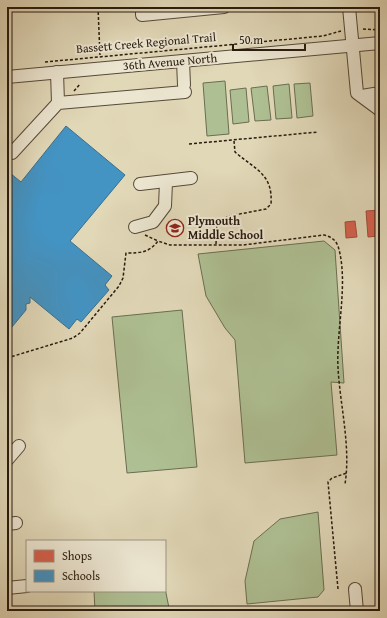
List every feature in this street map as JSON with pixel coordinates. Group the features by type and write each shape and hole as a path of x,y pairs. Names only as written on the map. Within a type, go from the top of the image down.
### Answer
{"street":[{"path":"142,7 142,14 224,7"},
{"path":"349,7 357,93 380,110"},
{"name":"36th Avenue North","path":"7,77 380,43"},
{"path":"7,153 12,153 58,103 158,95 184,89 183,61"},
{"path":"57,72 58,103"},
{"path":"362,96 380,93"},
{"path":"140,184 191,178"},
{"path":"135,227 153,222 165,206 166,182"},
{"path":"7,460 19,446"},
{"path":"7,588 26,586"},
{"path":"355,589 357,611"}],"path":[{"path":"98,7 102,69"},
{"path":"366,29 374,31 380,30"},
{"name":"Bassett Creek Regional Trail","path":"38,62 322,36 334,32"},
{"path":"189,144 318,132"},
{"path":"216,244 216,223 229,216 266,208 271,204 272,191 267,178 235,152 234,141"},
{"path":"7,358 73,338 80,333 119,286 123,278 126,253 140,253 147,251 158,240 170,244 243,245 281,239 324,235 334,238 337,244 342,285 338,368 346,447 347,473 345,484"},
{"path":"338,589 328,482 332,478 347,473"}],"green space":[{"path":"225,81 229,134 207,136 203,83"},
{"path":"310,83 313,116 297,118 294,84"},
{"path":"289,84 292,118 276,119 273,86"},
{"path":"267,86 271,120 255,121 251,88"},
{"path":"246,88 249,122 233,124 230,90"},
{"path":"324,241 335,250 344,383 331,382 337,455 245,463 235,340 225,328 206,296 198,254"},
{"path":"182,310 197,467 127,473 112,317"},
{"path":"318,512 324,590 318,597 247,604 245,581 254,541 280,519"},
{"path":"94,592 166,592 169,608 145,611 95,611"}],"building: Shops":[{"path":"380,210 380,236 368,237 366,211"},
{"path":"355,221 357,237 346,238 345,222"}],"building: Schools":[{"path":"66,126 125,175 70,241 112,276 105,285 109,290 81,322 77,319 69,329 30,297 30,303 26,304 26,310 7,333 7,176 10,173 21,182"}],"place":[{"name":"Plymouth Middle School","path":"175,228"}]}
